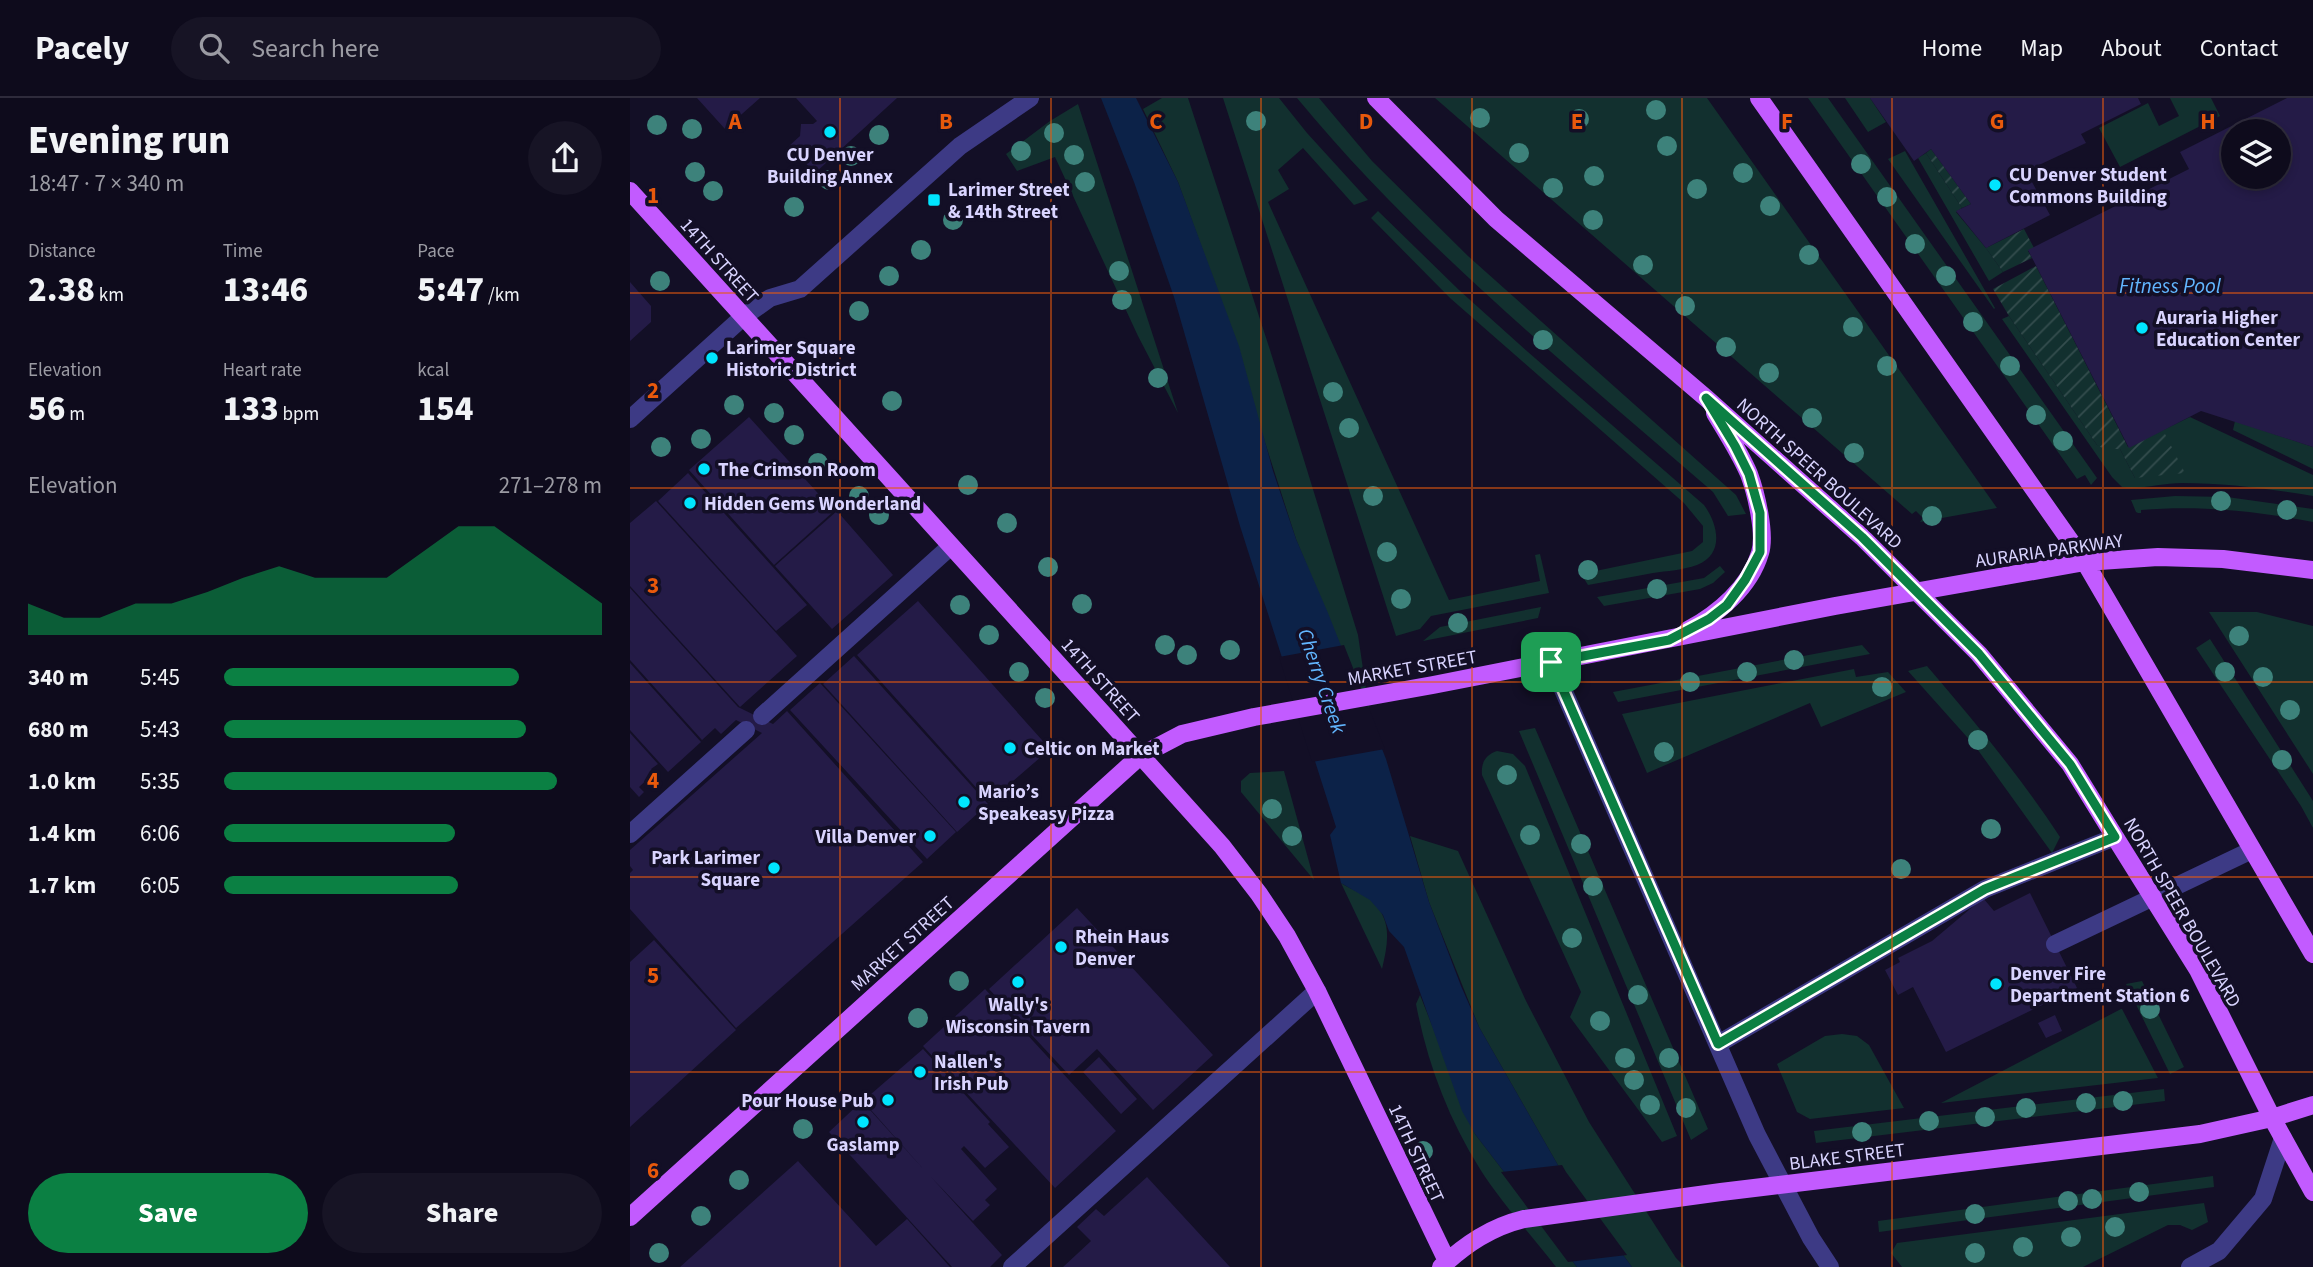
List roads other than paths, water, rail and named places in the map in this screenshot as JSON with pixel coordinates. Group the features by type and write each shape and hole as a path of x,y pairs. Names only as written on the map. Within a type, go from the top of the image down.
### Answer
{"main road":[{"name":"NORTH SPEER BOULEVARD","path":"1376,98 1496,219 1706,398 1862,537 1979,654 2070,764 2198,970 2272,1118 2313,1192"},
{"path":"1759,98 2085,562 2313,954"},
{"name":"14TH STREET","path":"630,191 1222,846 1259,894 1287,936 1317,991 1444,1264"},
{"path":"1669,640 1709,619 1727,605 1760,552 1760,513 1749,474 1706,398"},
{"name":"AURARIA PARKWAY","path":"1917,592 2085,562 2158,557 2223,559 2313,570"},
{"name":"MARKET STREET","path":"630,1217 1140,756 1182,734 1254,717 1917,592"},
{"path":"2272,1118 2313,1105"},
{"name":"BLAKE STREET","path":"1444,1264 1491,1229 1524,1219 1721,1192 2200,1134 2272,1118"}],"street":[{"path":"630,419 743,317 770,298 800,289 960,146 1030,98"},
{"path":"762,716 951,546"},
{"path":"1551,662 1757,1135 1830,1267"},
{"path":"630,834 746,730"},
{"path":"1718,1044 1985,889 2115,837"},
{"path":"2055,944 2252,850"},
{"path":"1012,1267 1317,991"},
{"path":"2190,1267 2219,1251 2263,1199 2283,1138"}],"water":[{"name":"Cherry Creek","path":"1101,98 1136,98 1178,182 1239,346 1273,471 1296,539 1386,759 1429,902 1479,1027 1563,1174 1632,1267 1577,1267 1475,1134 1462,1111 1404,947 1389,931 1383,915 1370,900 1341,883 1330,835 1336,827 1240,526 1174,297"}],"place":[{"name":"CU Denver Building Annex","path":"830,132"},
{"name":"CU Denver Student Commons Building","path":"1995,185"},
{"name":"Larimer Street & 14th Street","path":"934,200"},
{"name":"Auraria Higher Education Center","path":"2142,328"},
{"name":"Larimer Square Historic District","path":"712,358"},
{"name":"The Crimson Room","path":"704,469"},
{"name":"Hidden Gems Wonderland","path":"690,503"},
{"name":"Celtic on Market","path":"1010,748"},
{"name":"Mario’s Speakeasy Pizza","path":"964,802"},
{"name":"Villa Denver","path":"930,836"},
{"name":"Park Larimer Square","path":"774,868"},
{"name":"Rhein Haus Denver","path":"1061,947"},
{"name":"Wally's Wisconsin Tavern","path":"1018,982"},
{"name":"Denver Fire Department Station 6","path":"1996,984"},
{"name":"Nallen's Irish Pub","path":"920,1072"},
{"name":"Pour House Pub","path":"888,1100"},
{"name":"Gaslamp","path":"863,1122"}],"water label":[{"name":"Fitness Pool","path":"2170,286"}]}
